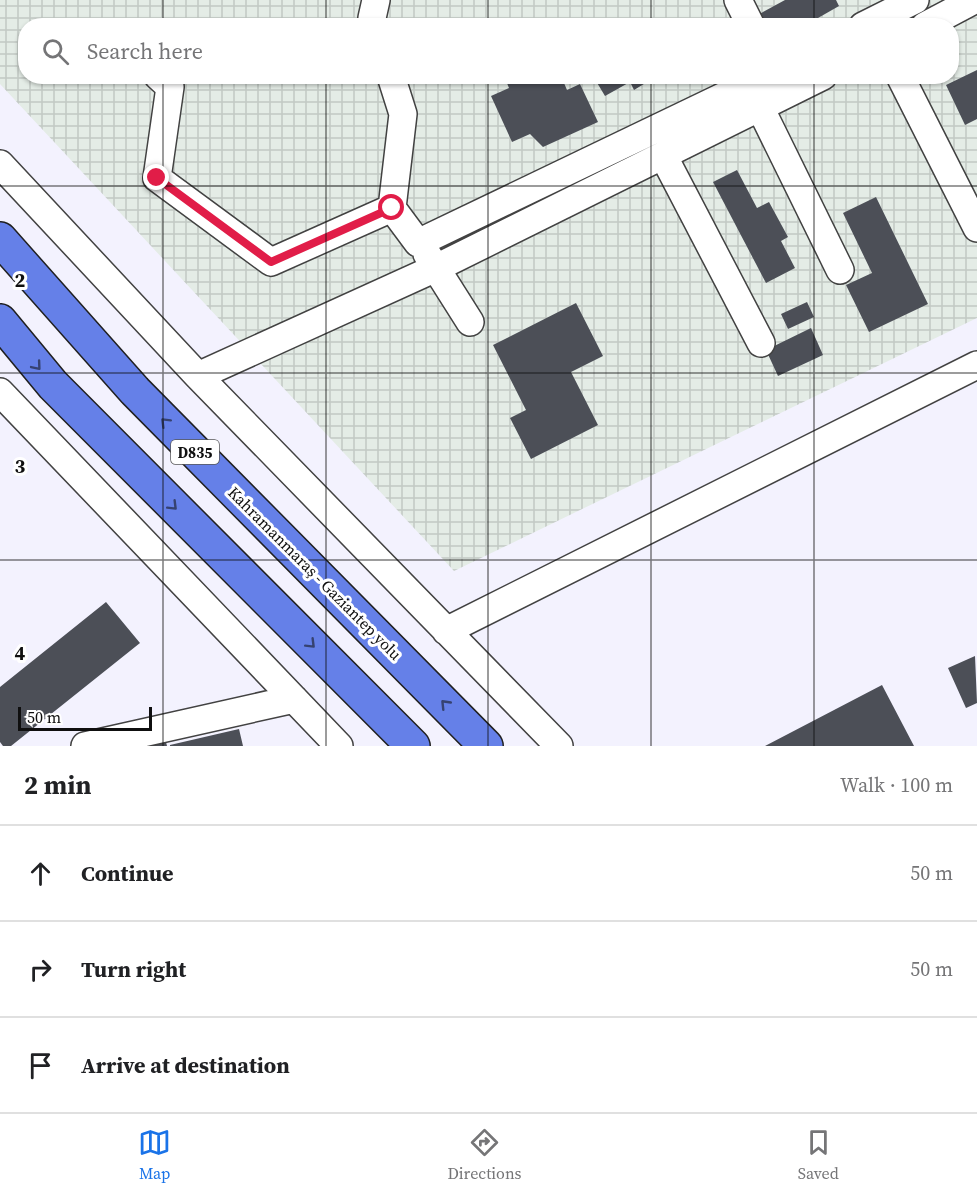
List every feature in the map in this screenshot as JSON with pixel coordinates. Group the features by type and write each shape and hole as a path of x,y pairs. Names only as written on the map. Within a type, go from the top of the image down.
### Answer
{"highway":[{"name":"Kahramanmaraş - Gaziantep yolu","path":"0,238 135,391 486,746"},
{"path":"0,321 53,385 413,746"}],"street":[{"path":"372,18 376,0"},
{"path":"738,0 747,18"},
{"path":"869,15 915,0"},
{"path":"939,18 974,0"},
{"path":"167,84 170,87 157,178 271,262 392,208"},
{"path":"394,84 403,114 392,208 438,267 470,322"},
{"path":"418,243 577,167 758,90 786,84"},
{"path":"904,84 977,228"},
{"path":"198,376 438,267 664,157 758,90"},
{"path":"758,90 840,270"},
{"path":"664,157 761,343"},
{"path":"0,164 198,376 558,746"},
{"path":"577,167 590,193"},
{"path":"446,631 977,364"},
{"path":"4,405 339,746"},
{"path":"85,746 294,699"}],"shaded area":[{"path":"0,0 977,0 977,318 454,571 0,84"}],"building":[{"path":"785,0 836,0 839,6 818,18 752,18"},
{"path":"977,70 977,119 965,125 946,85 959,84 959,79"},
{"path":"507,84 564,84 567,90 580,84 598,122 543,147 530,134 512,142 491,96 509,88"},
{"path":"598,84 626,84 605,96"},
{"path":"631,84 644,84 634,90"},
{"path":"737,170 757,208 769,202 788,237 781,241 795,268 766,283 713,182"},
{"path":"876,197 928,304 869,332 846,285 872,273 843,213"},
{"path":"807,302 814,317 788,329 781,314"},
{"path":"576,303 603,356 571,372 598,425 531,459 510,418 526,410 493,345"},
{"path":"811,328 823,355 778,376 766,350"},
{"path":"106,602 140,643 11,746 3,746 0,742 0,687"},
{"path":"975,656 977,703 966,708 948,668"},
{"path":"882,685 914,746 765,746"},
{"path":"239,729 243,746 170,746 170,745"},
{"path":"165,738 167,746 134,746"}],"route":[{"path":"157,178 271,262 392,208"}]}
